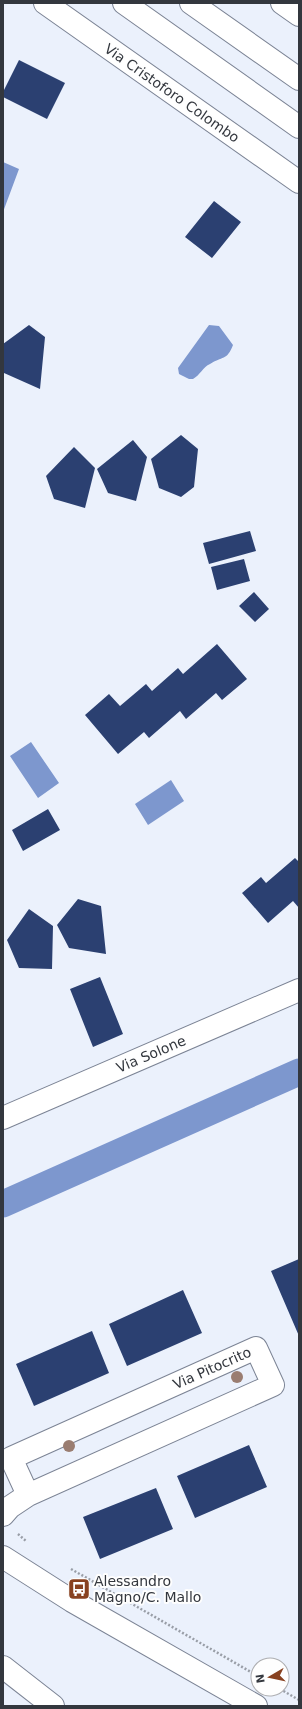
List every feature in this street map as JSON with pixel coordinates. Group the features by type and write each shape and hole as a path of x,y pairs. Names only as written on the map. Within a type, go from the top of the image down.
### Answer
{"street":[{"name":"Via Cristoforo Colombo","path":"45,3 299,182"},
{"path":"124,3 299,127"},
{"path":"191,3 299,80"},
{"path":"282,3 299,15"},
{"name":"Via Solone","path":"3,1118 299,990"},
{"name":"Via Pitocrito","path":"9,1524 10,1507 28,1495 273,1385 256,1348 11,1458 28,1495"},
{"path":"3,1557 72,1601 256,1706"},
{"path":"3,1667 53,1706"}],"path":[{"path":"9,1524 30,1544"},
{"path":"69,1568 250,1671"},
{"path":"290,1695 299,1700"}],"water":[{"path":"3,162 19,169 3,212"},
{"path":"209,325 219,326 233,345 229,354 224,358 208,365 193,379 189,379 179,374 178,368"},
{"path":"31,742 59,783 38,798 10,756"},
{"path":"171,780 184,801 148,825 135,804"}],"building":[{"path":"19,60 65,83 47,119 3,97 3,92"},
{"path":"214,201 241,222 212,258 185,237"},
{"path":"29,325 45,337 40,389 4,373 3,368 3,344"},
{"path":"181,435 198,449 194,487 181,497 159,488 151,459"},
{"path":"133,440 147,457 136,501 108,493 97,469"},
{"path":"74,447 95,468 85,508 54,499 46,476"},
{"path":"250,531 256,551 209,564 203,543"},
{"path":"244,559 250,581 217,590 211,567"},
{"path":"254,592 269,609 255,622 239,606"},
{"path":"217,644 247,679 222,700 216,693 186,719 180,711 149,738 144,732 118,754 85,715 109,694 120,706 146,684 152,691 178,668 183,674"},
{"path":"48,809 60,830 23,851 12,830"},
{"path":"295,858 299,862 299,908 293,901 268,923 242,893 261,877 266,883"},
{"path":"78,899 101,906 106,954 69,948 57,925"},
{"path":"29,909 53,926 52,969 19,968 7,940"},
{"path":"100,977 123,1034 93,1047 70,989"},
{"path":"299,1259 299,1336 271,1271"},
{"path":"183,1290 202,1333 127,1366 109,1324"},
{"path":"92,1331 109,1373 34,1406 16,1364"},
{"path":"249,1445 267,1487 195,1518 177,1476"},
{"path":"156,1488 173,1529 100,1559 83,1517"}],"waterway":[{"path":"3,1204 299,1072"}],"place":[{"name":"Alessandro Magno/C. Mallo","path":"79,1589"}]}
